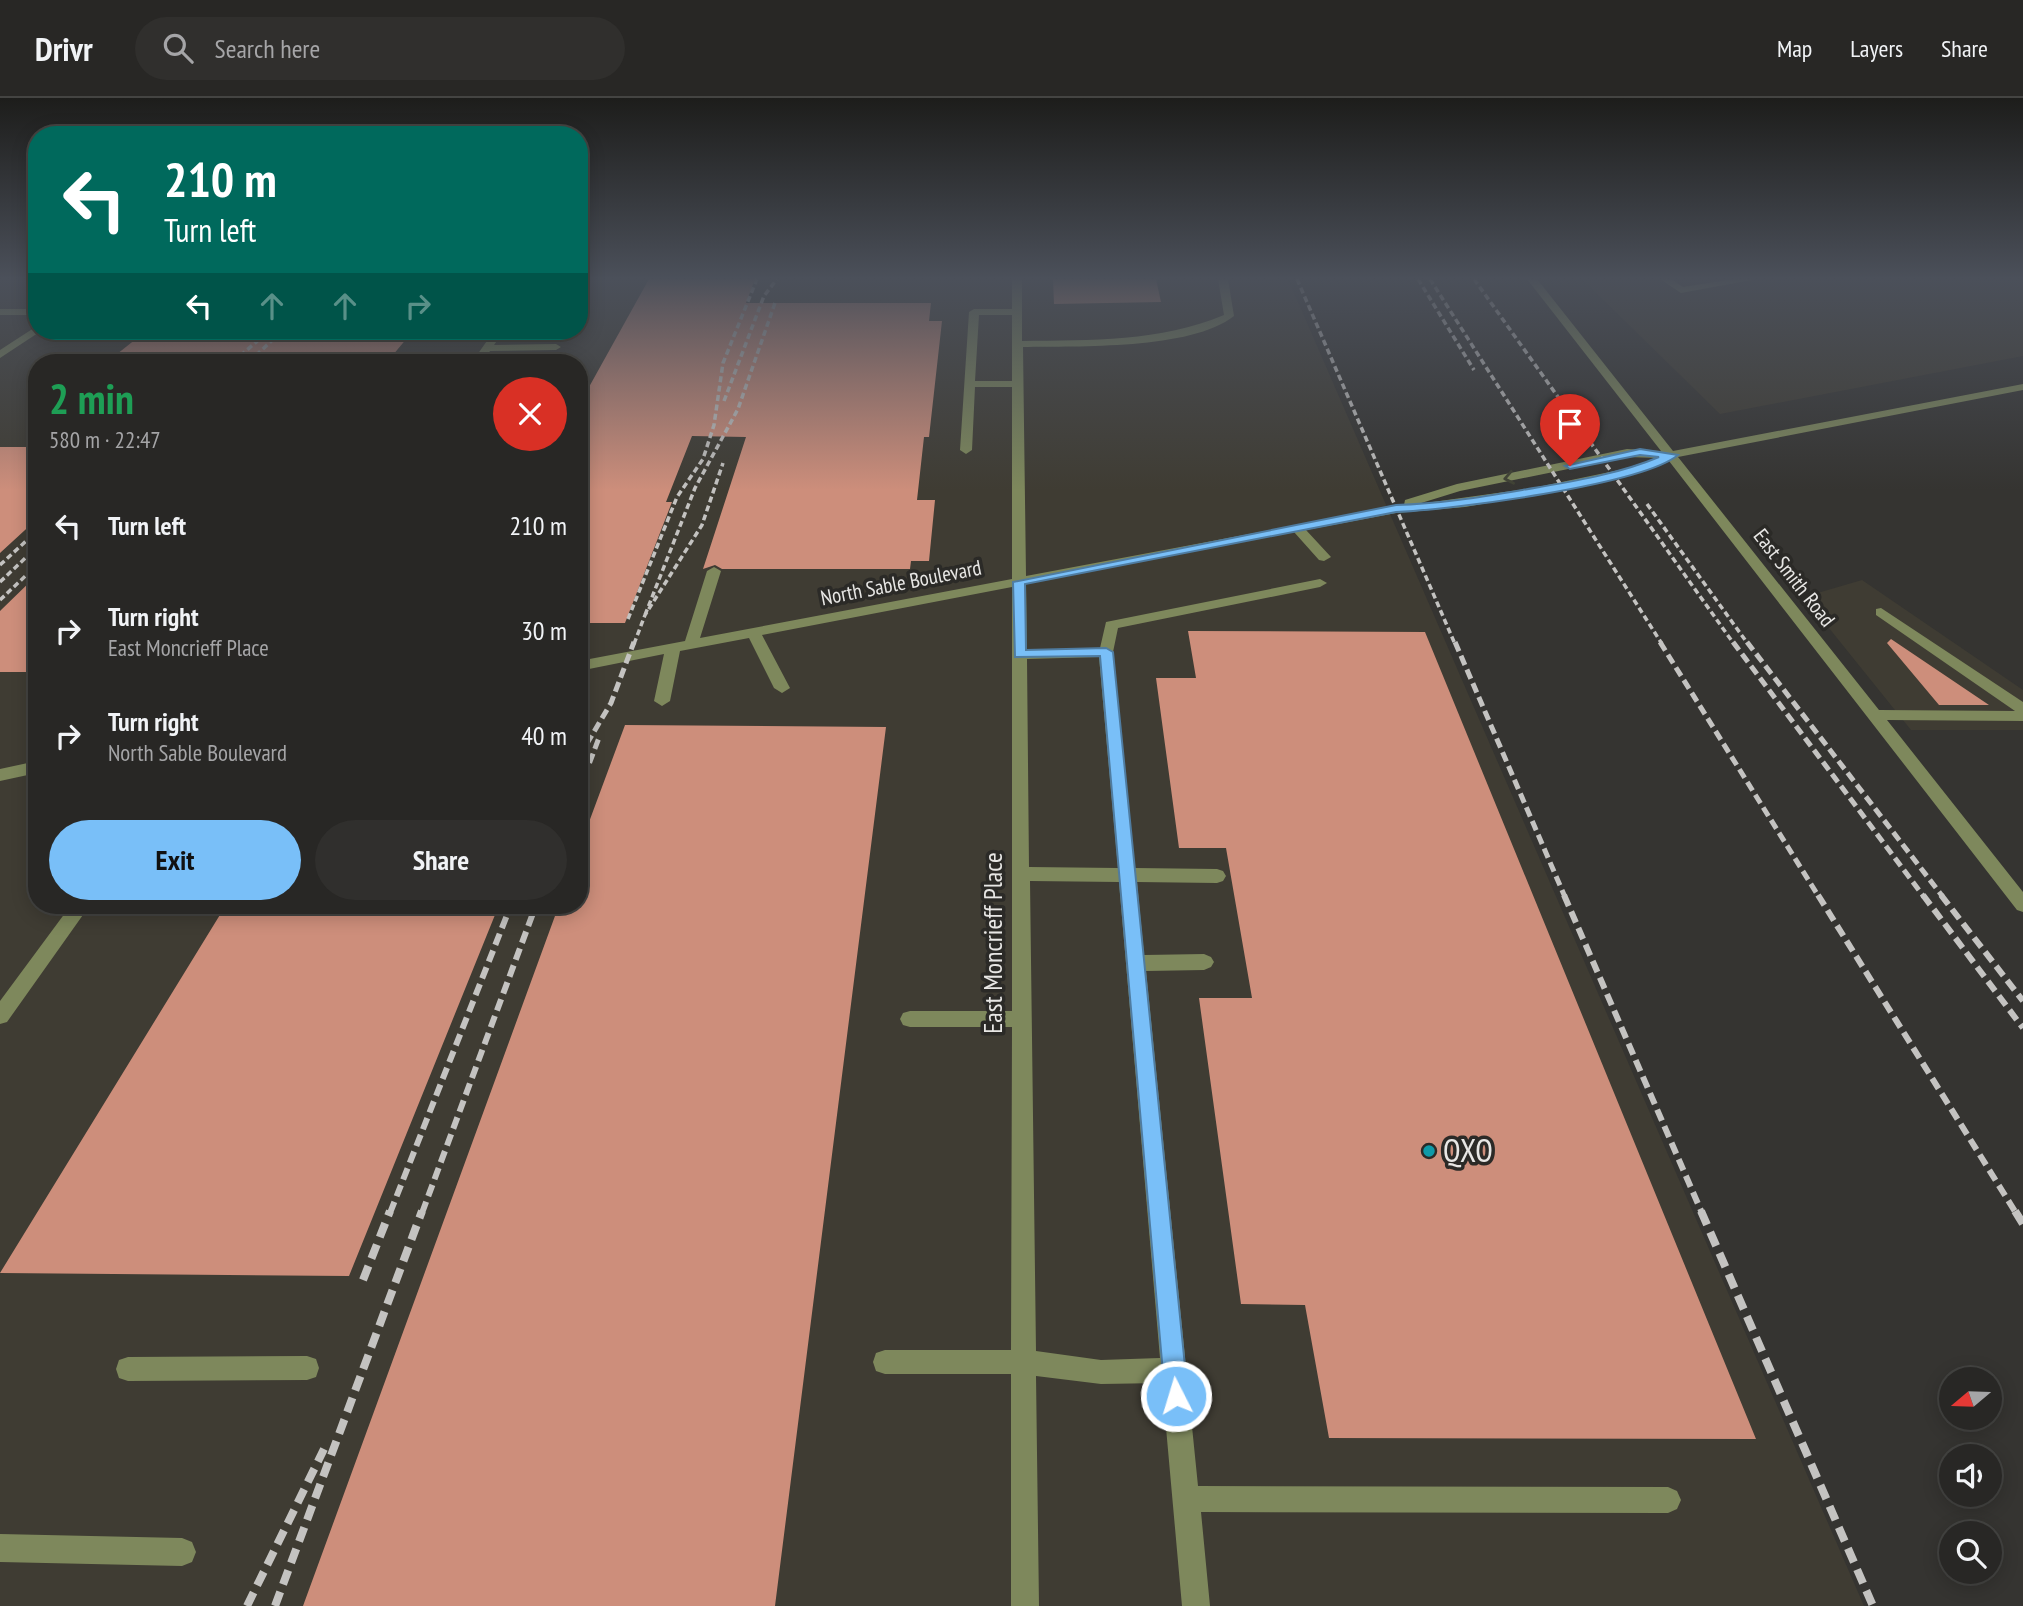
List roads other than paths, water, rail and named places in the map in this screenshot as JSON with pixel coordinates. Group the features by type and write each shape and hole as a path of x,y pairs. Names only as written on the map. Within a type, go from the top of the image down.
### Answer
{"street":[{"path":"966,450 972,349"},
{"name":"East Moncrieff Place","path":"1018,349 1025,1606"},
{"name":"East Smith Road","path":"1588,349 2023,905"},
{"path":"970,384 1018,384"},
{"name":"North Sable Boulevard","path":"1396,509 1441,507 1563,486 1639,470 1672,455 2023,387"},
{"name":"North Sable Boulevard","path":"588,664 1396,509 1457,488 1627,453 1672,455"},
{"path":"1297,528 1324,557"},
{"path":"691,645 714,571"},
{"path":"1196,1606 1106,652 1111,625 1320,583"},
{"path":"1881,612 2023,709"},
{"path":"754,633 782,688"},
{"path":"662,702 673,648"},
{"path":"1019,654 1106,652"},
{"path":"1875,715 2023,716"},
{"path":"0,775 28,769"},
{"path":"1021,874 1217,876"},
{"path":"0,1016 74,914"},
{"path":"1135,963 1203,962"},
{"path":"910,1019 1021,1019"},
{"path":"885,1362 1023,1362 1101,1372 1174,1370"},
{"path":"128,1368 307,1367"},
{"path":"1186,1499 1668,1500"},
{"path":"0,1548 182,1552"}],"railway":[{"path":"242,354 248,349"},
{"path":"258,354 262,349"},
{"path":"628,619 677,497 703,459 714,425 723,363 729,349"},
{"path":"724,401 744,349"},
{"path":"645,615 695,488 738,409 759,349"},
{"path":"1327,349 1455,644"},
{"path":"1461,349 1474,370"},
{"path":"1475,349 1662,644"},
{"path":"1524,349 1734,644"},
{"path":"645,615 702,525 723,463"},
{"path":"1647,504 1748,644"},
{"path":"0,565 28,539"},
{"path":"0,582 28,556"},
{"path":"0,600 28,574"},
{"path":"634,644 645,615"},
{"path":"588,742 611,703 634,642"},
{"path":"1455,642 1565,897"},
{"path":"1660,642 1819,897"},
{"path":"1733,642 1924,897"},
{"path":"1747,642 1943,897"},
{"path":"588,767 600,735"},
{"path":"1564,895 1702,1213"},
{"path":"1818,895 2016,1213"},
{"path":"1923,895 2023,1028"},
{"path":"1941,895 2023,1001"},
{"path":"390,1213 507,914"},
{"path":"422,1213 533,914"},
{"path":"363,1280 390,1211"},
{"path":"275,1606 422,1211"},
{"path":"1701,1211 1873,1606"},
{"path":"2015,1211 2023,1224"},
{"path":"247,1606 324,1449"}],"place":[{"name":"QXO","path":"1429,1151"}]}
